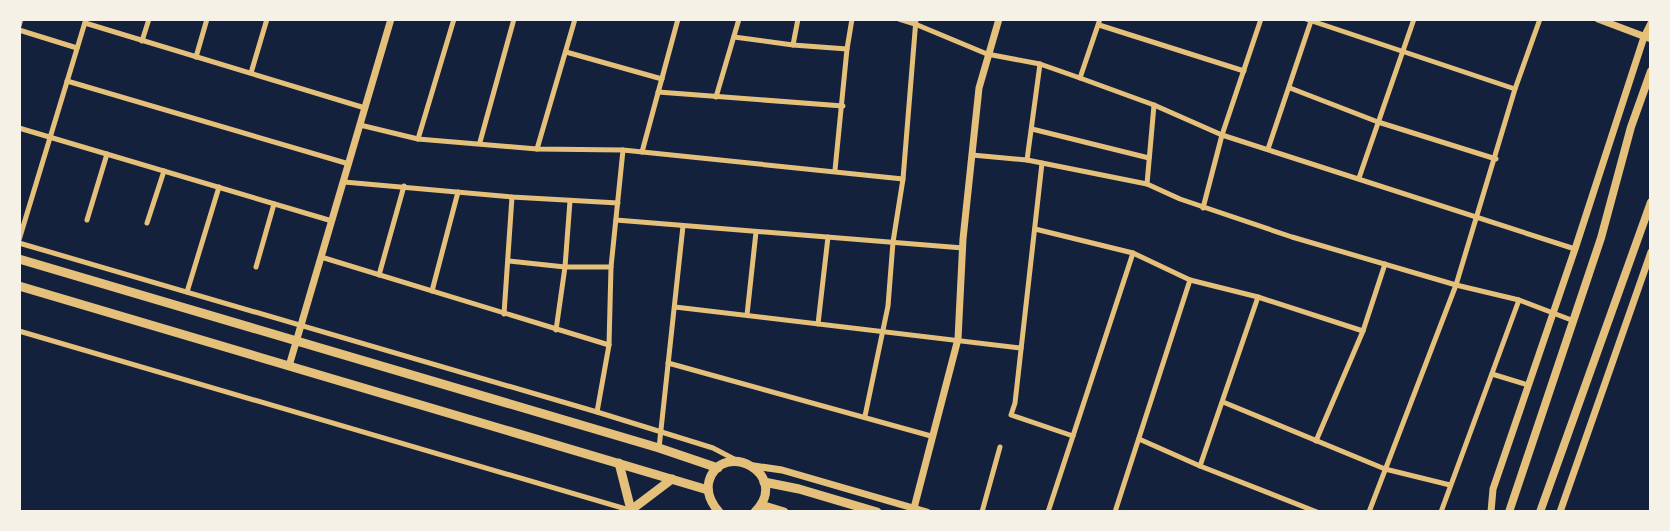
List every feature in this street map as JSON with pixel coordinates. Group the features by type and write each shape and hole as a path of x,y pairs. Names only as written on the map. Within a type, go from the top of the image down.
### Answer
{"main road":[{"path":"1510,512 1601,238 1632,127 1651,71"},
{"path":"1540,512 1651,202"},
{"path":"19,259 659,448 718,468"},
{"path":"19,286 708,490"},
{"path":"718,511 709,498 712,474 718,468 737,461 754,467 764,482 765,490 758,509 784,512"},
{"path":"619,463 634,511 672,479"},
{"path":"764,482 799,489 877,512"}],"street":[{"path":"22,19 19,28 77,48"},
{"path":"142,41 149,19"},
{"path":"196,57 207,19"},
{"path":"251,74 267,19"},
{"path":"289,366 391,19"},
{"path":"418,139 454,19"},
{"path":"480,142 514,19"},
{"path":"537,149 575,19"},
{"path":"642,152 677,19"},
{"path":"716,97 739,19"},
{"path":"793,45 798,19"},
{"path":"835,170 852,19"},
{"path":"899,19 915,21 987,54 1040,64 1154,104 1222,135 1575,249"},
{"path":"914,508 958,339 963,248 979,88 999,19"},
{"path":"1203,208 1222,135 1261,19"},
{"path":"1359,178 1413,19"},
{"path":"1369,512 1456,285 1540,19"},
{"path":"1598,19 1647,38"},
{"path":"1268,149 1290,88 1308,20 1516,89"},
{"path":"365,108 142,41 85,21 19,242 597,412 713,448 737,461"},
{"path":"865,416 888,306 893,243 903,178 915,21"},
{"path":"1080,78 1100,22 1244,71"},
{"path":"1490,512 1493,489 1651,23"},
{"path":"734,37 847,49"},
{"path":"566,52 662,79"},
{"path":"1027,160 1040,64"},
{"path":"67,81 349,164"},
{"path":"1290,88 1378,122 1496,159"},
{"path":"658,92 843,106"},
{"path":"1147,184 1154,104"},
{"path":"360,125 418,139 480,142 537,149 623,150 903,178"},
{"path":"19,128 332,220"},
{"path":"1032,129 1149,158"},
{"path":"597,412 609,345 611,267 623,150"},
{"path":"87,220 107,154"},
{"path":"972,155 1027,160 1147,184 1203,208 1456,285 1519,300 1574,321"},
{"path":"1042,163 1015,403 1011,415 1073,436"},
{"path":"147,223 164,171"},
{"path":"344,182 512,197 618,203"},
{"path":"379,275 404,186"},
{"path":"187,292 219,187"},
{"path":"432,291 458,192"},
{"path":"504,314 512,197"},
{"path":"556,330 565,267 570,201"},
{"path":"256,267 274,204"},
{"path":"616,220 963,248"},
{"path":"659,448 683,226"},
{"path":"1035,229 1133,253 1190,280 1258,297 1363,331"},
{"path":"747,316 756,232"},
{"path":"818,324 828,237"},
{"path":"1048,512 1133,253"},
{"path":"1560,512 1650,257 1632,256"},
{"path":"321,257 609,345"},
{"path":"509,261 565,267 611,267"},
{"path":"1316,441 1363,331 1385,264"},
{"path":"1115,512 1190,280"},
{"path":"1200,466 1258,297"},
{"path":"1441,512 1519,300"},
{"path":"675,307 1021,348"},
{"path":"19,331 634,511"},
{"path":"668,363 931,436"},
{"path":"1492,374 1528,385"},
{"path":"1223,402 1385,469 1450,485"},
{"path":"1139,439 1317,512"},
{"path":"982,512 1000,447"},
{"path":"754,467 782,470 927,512"}]}
